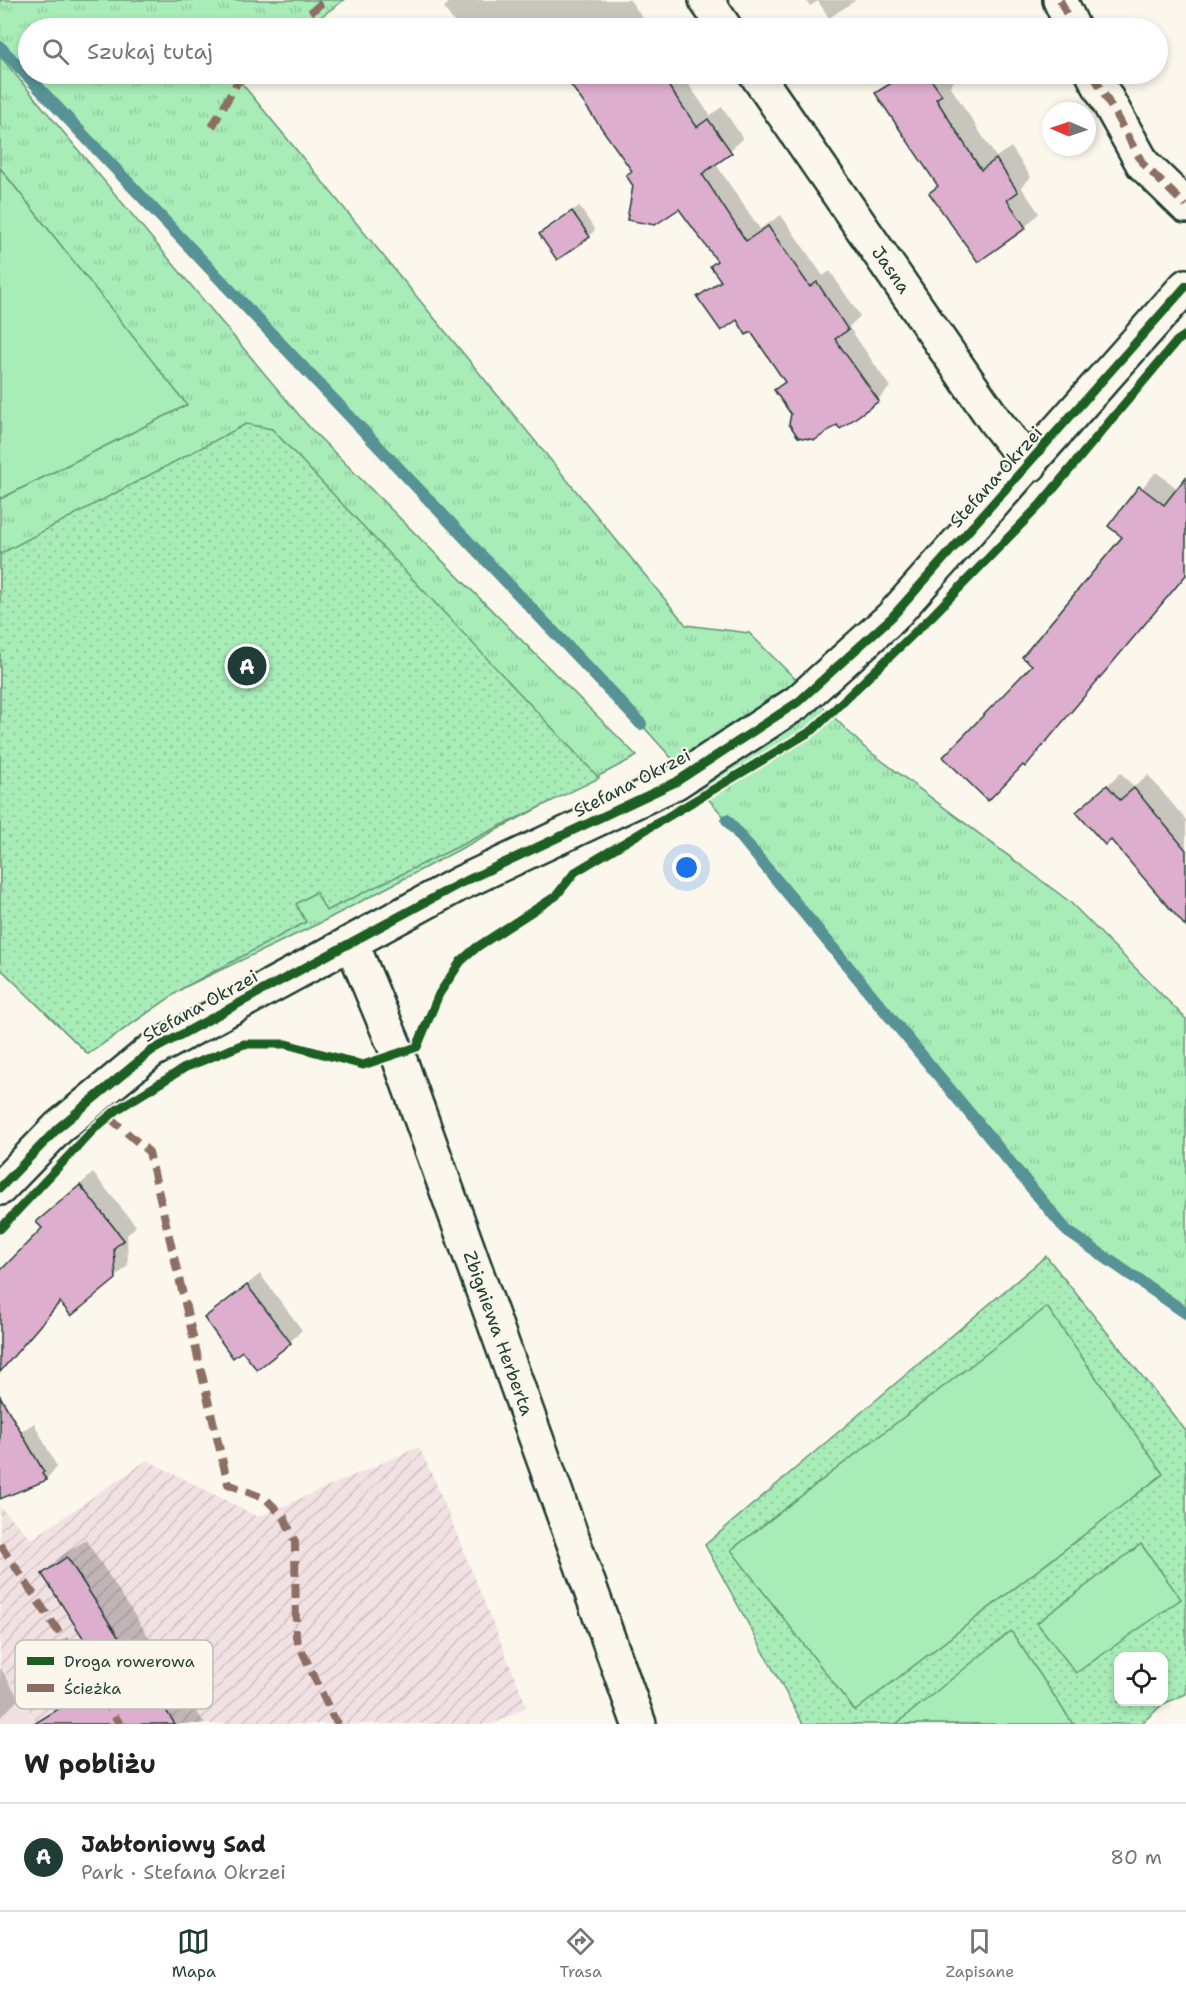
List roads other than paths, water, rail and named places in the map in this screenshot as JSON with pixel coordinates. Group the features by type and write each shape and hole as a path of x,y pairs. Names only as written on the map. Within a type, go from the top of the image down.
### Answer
{"street":[{"path":"706,0 718,18"},
{"path":"1060,0 1068,18"},
{"name":"Jasna","path":"763,84 995,421 1030,465"},
{"path":"1099,84 1143,164 1186,206"},
{"name":"Stefana Okrzei","path":"0,1188 58,1128 151,1051 459,884 676,782 798,702 892,617 1030,465 1186,286"},
{"name":"Zbigniewa Herberta","path":"352,944 397,1052 639,1724"}],"waterway":[{"path":"0,47 18,66"},
{"path":"35,84 641,724"},
{"path":"727,820 1067,1231 1186,1313"}],"place":[{"name":"Jabłoniowy Sad","path":"247,666"}]}
